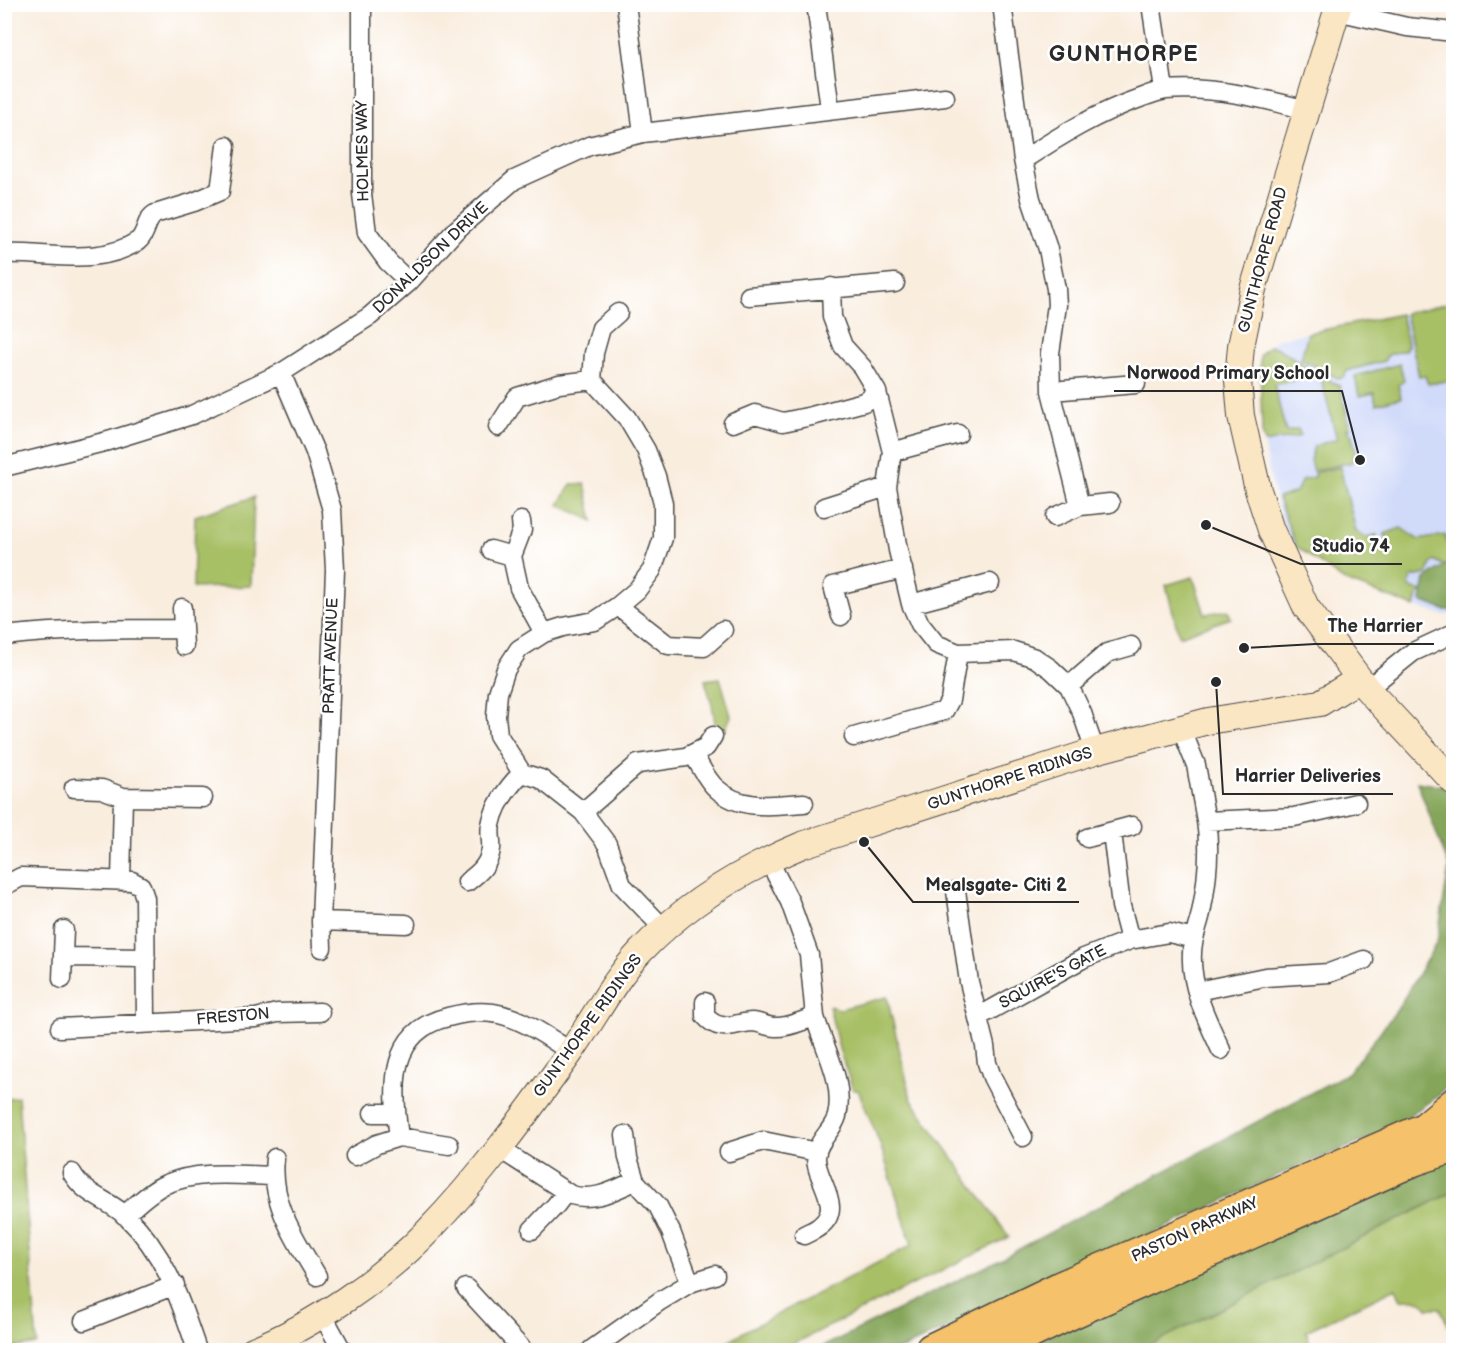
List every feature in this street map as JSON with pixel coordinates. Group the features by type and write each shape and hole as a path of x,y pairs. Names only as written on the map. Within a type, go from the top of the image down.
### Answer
{"highway":[{"name":"PASTON PARKWAY","path":"932,1350 1061,1288 1424,1130 1454,1105"},
{"name":"PASTON PARKWAY","path":"993,1350 1074,1311 1414,1159 1454,1148"}],"street":[{"name":"HOLMES WAY","path":"362,4 362,194 367,233 388,262 409,282"},
{"path":"626,4 643,133"},
{"path":"816,4 830,110"},
{"path":"1002,4 1023,160 1031,200 1048,249 1056,289 1057,304 1050,353 1051,391 1080,506"},
{"path":"1151,4 1164,90"},
{"path":"1338,8 1407,27 1454,32"},
{"name":"GUNTHORPE ROAD","path":"1338,8 1252,289 1242,338 1239,380 1241,416 1258,490 1271,530 1306,607 1363,684 1454,782"},
{"path":"1023,160 1076,126 1119,105 1164,90 1205,90 1249,95 1306,110"},
{"name":"DONALDSON DRIVE","path":"4,467 108,441 192,415 281,373 370,316 409,282 455,231 514,180 589,146 643,133 945,97"},
{"path":"4,254 90,257 121,251 141,238 150,217 220,191 226,146"},
{"path":"749,296 895,283"},
{"path":"831,288 832,317 843,346 862,368 877,392 892,452 887,488 911,604 920,624 936,645 958,653 1014,651 1035,658 1051,669 1069,686 1082,713 1095,751"},
{"path":"618,313 601,328 594,353 592,380 627,418 646,450 663,503 663,538 651,570 637,590 618,606 595,621 544,633 519,649 506,669 498,693 496,716 498,735 522,773 541,779 583,812 608,844 622,885 664,929"},
{"name":"PRATT AVENUE","path":"281,373 315,452 332,510 335,570 321,921 322,948"},
{"path":"498,427 517,397 559,384 592,380"},
{"path":"1051,391 1136,384"},
{"path":"733,423 754,414 783,422 812,416 864,402 877,392"},
{"path":"892,452 958,435"},
{"path":"824,507 887,488"},
{"path":"1055,517 1080,506 1110,503"},
{"path":"521,521 522,530 512,556 519,588 544,633"},
{"path":"491,550 512,556"},
{"path":"841,616 833,586 903,569"},
{"path":"911,604 990,583"},
{"path":"618,606 668,645 704,647 723,630"},
{"path":"4,636 43,631 117,629 184,638 182,608"},
{"path":"1363,684 1413,652 1454,633"},
{"path":"1069,686 1107,652 1131,645"},
{"path":"854,736 944,711 950,700 958,653"},
{"name":"GUNTHORPE RIDINGS","path":"253,1350 322,1314 384,1271 428,1231 500,1149 571,1052 629,965 664,929 708,894 768,859 802,845 1095,751 1208,721 1320,704 1363,684"},
{"path":"1181,728 1196,765 1209,847 1200,917 1191,955 1203,1013 1221,1050"},
{"path":"583,812 638,764 686,757 706,747 713,736"},
{"path":"693,754 716,789 734,800 758,807 804,803"},
{"path":"466,882 484,869 491,849 490,828 496,808 509,787 522,773"},
{"path":"74,788 102,789 123,796 203,798"},
{"path":"121,881 123,796"},
{"path":"1206,821 1294,817 1356,803"},
{"path":"1088,838 1132,826"},
{"path":"1112,832 1121,906 1130,940"},
{"path":"768,859 790,902 806,946 810,962 815,1017 833,1069 838,1093 837,1116 817,1152 817,1167 830,1201 830,1209 821,1226 804,1235"},
{"path":"4,886 21,877 121,881 141,886 154,916 146,958 146,1023"},
{"name":"SQUIRE'S GATE","path":"956,891 969,982 992,1077 1023,1137"},
{"path":"321,921 406,924"},
{"path":"62,979 64,930"},
{"name":"SQUIRE'S GATE","path":"978,1017 1084,958 1130,940 1169,933 1194,939"},
{"path":"63,957 146,958"},
{"path":"1197,991 1265,977 1329,972 1364,960"},
{"path":"705,1002 705,1016 711,1023 728,1027 752,1022 772,1028 815,1017"},
{"name":"FRESTON","path":"60,1028 256,1018 277,1013 320,1012"},
{"path":"399,1137 395,1113 394,1078 401,1056 412,1035 434,1020 466,1012 494,1013 517,1020 571,1052"},
{"path":"373,1113 395,1113"},
{"path":"625,1135 628,1158 636,1181 658,1206 671,1232 690,1283"},
{"path":"355,1156 377,1144 399,1137 449,1145"},
{"path":"729,1152 763,1141 817,1152"},
{"path":"500,1149 566,1192 584,1199 636,1181"},
{"path":"124,1215 165,1185 189,1177 274,1167 283,1217 317,1276"},
{"path":"72,1173 79,1185 124,1215 159,1256 175,1286 198,1350"},
{"path":"532,1230 566,1192"},
{"path":"591,1350 660,1301 690,1283 715,1275"},
{"path":"84,1321 175,1286"},
{"path":"466,1288 523,1350"},
{"path":"322,1314 342,1350"}],"shaded area":[{"path":"1453,304 1453,614 1443,615 1343,580 1287,537 1272,486 1262,433 1260,355 1276,339"}],"green space":[{"path":"1453,302 1453,380 1428,384 1425,376 1419,376 1405,313"},
{"path":"1401,314 1408,345 1405,350 1388,355 1384,361 1347,371 1340,379 1301,359 1308,333"},
{"path":"1269,346 1276,347 1319,374 1274,385 1286,432 1298,429 1301,436 1265,443 1262,433 1260,355"},
{"path":"1400,364 1404,381 1398,385 1401,398 1376,404 1374,393 1359,396 1355,376"},
{"path":"1320,375 1340,386 1350,428 1347,429 1351,433 1356,452 1352,462 1313,471 1310,460 1314,446 1337,439"},
{"path":"1340,467 1356,531 1366,537 1377,535 1375,541 1380,545 1386,543 1387,538 1384,534 1401,528 1419,540 1445,535 1447,542 1453,540 1453,554 1449,568 1435,561 1431,564 1427,574 1412,577 1409,584 1411,588 1422,592 1418,595 1415,607 1343,580 1296,546 1278,498 1296,492 1302,480 1314,477 1314,473"},
{"path":"571,484 585,484 593,521 559,505"},
{"path":"254,497 251,586 193,588 195,516"},
{"path":"1453,560 1453,610 1444,610 1421,601 1425,579"},
{"path":"1193,577 1205,614 1228,610 1231,618 1179,636 1166,585"},
{"path":"720,678 731,716 725,730 716,729 705,680"},
{"path":"1417,782 1450,787 1454,792 1454,1075 1439,1095 1384,1133 1294,1168 900,1350 816,1350 987,1266 1348,1073 1397,1010 1437,942 1449,867"},
{"path":"887,997 911,1099 1009,1237 781,1350 713,1350 745,1331 912,1245 880,1144 858,1090 853,1090 839,1049 829,1006 840,1009"},
{"path":"18,1097 37,1344 5,1349 5,1099"},
{"path":"1453,1156 1453,1193 1140,1350 1017,1350"},
{"path":"1453,1193 1453,1336 1440,1308 1428,1308 1416,1299 1401,1300 1396,1288 1306,1331 1310,1343 1293,1350 1140,1350 1449,1194"}],"place":[{"name":"Norwood Primary School","path":"1360,460"},
{"name":"Studio 74","path":"1206,525"},
{"name":"The Harrier","path":"1244,648"},
{"name":"Harrier Deliveries","path":"1216,682"},
{"name":"Mealsgate- Citi 2","path":"864,842"}],"district":[{"name":"GUNTHORPE","path":"1124,54"}]}
